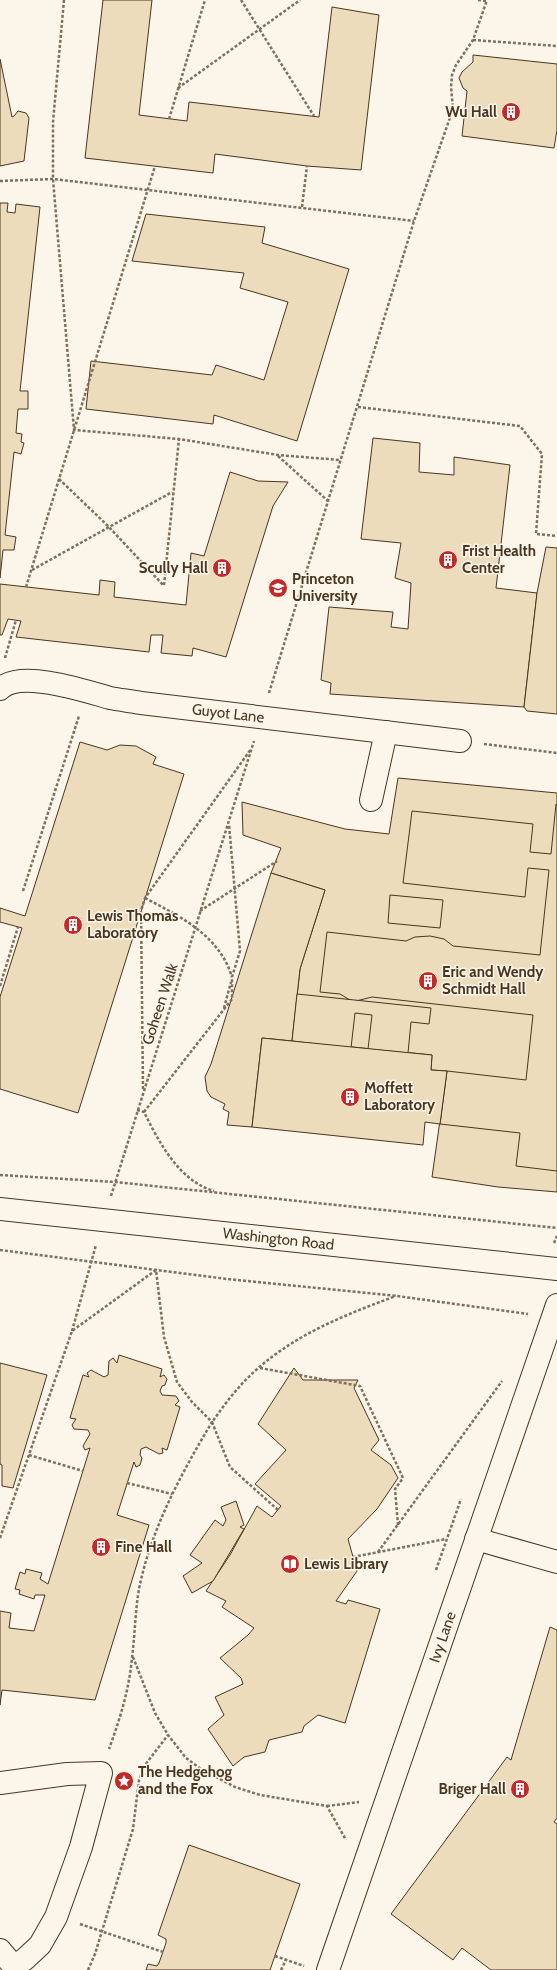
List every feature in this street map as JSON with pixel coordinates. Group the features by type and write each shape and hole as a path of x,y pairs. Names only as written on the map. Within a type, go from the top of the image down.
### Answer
{"street":[{"name":"Guyot Lane","path":"0,689 13,682 25,681 87,691 112,698 141,703 460,741"},
{"path":"371,800 386,732"},
{"name":"Washington Road","path":"0,1209 557,1269"},
{"name":"Ivy Lane","path":"328,1970 557,1305"},
{"path":"476,1539 557,1562"},
{"path":"0,1783 67,1774 101,1773 81,1847 56,1917 40,1945 16,1968 0,1950"}],"path":[{"path":"64,0 53,122 53,179 74,430"},
{"path":"169,119 205,0"},
{"path":"241,0 314,116"},
{"path":"178,88 300,0"},
{"path":"478,0 487,1"},
{"name":"Goheen Walk","path":"115,1182 253,746 414,221 453,109 451,87 452,75 456,65 473,40 487,1"},
{"path":"473,40 557,46"},
{"path":"26,587 155,166"},
{"path":"302,207 307,166"},
{"path":"0,181 53,179 414,221"},
{"path":"358,407 520,426 542,454 536,534 557,536"},
{"path":"74,430 179,439 278,455 340,460"},
{"path":"60,479 108,526 164,586 172,492 179,439"},
{"path":"278,455 328,501"},
{"path":"32,570 108,526 172,492"},
{"path":"4,662 16,620"},
{"path":"23,891 87,691"},
{"path":"460,741 557,753"},
{"path":"143,1092 141,911 145,898 253,746"},
{"path":"224,1009 240,951 228,823"},
{"path":"200,911 277,861"},
{"path":"144,1112 232,999 232,977 227,961 219,949 195,928 168,910 145,898"},
{"path":"0,986 18,927"},
{"path":"137,1110 144,1112 158,1139 177,1165 198,1185 220,1193"},
{"path":"0,1175 115,1182 557,1228"},
{"path":"0,1250 227,1279 397,1296 530,1314 532,1309"},
{"path":"0,1538 72,1331 92,1262"},
{"path":"72,1331 156,1270"},
{"path":"156,1270 164,1337 177,1382 192,1402 212,1422 230,1467 278,1510"},
{"path":"101,1773 126,1698 132,1657 134,1624 140,1587 152,1548 172,1494 212,1422 234,1392 259,1368 287,1346 338,1318 397,1296"},
{"path":"259,1368 360,1386 403,1478 395,1489 398,1525"},
{"path":"378,1552 503,1380"},
{"path":"29,1454 83,1471"},
{"path":"127,1483 172,1494"},
{"path":"353,1557 446,1539"},
{"path":"132,1657 155,1713 168,1735 186,1758 201,1769 235,1786 260,1795 327,1806 364,1802"},
{"path":"88,1970 102,1932 133,1829 139,1780 145,1765 168,1735"},
{"path":"327,1806 347,1842"},
{"path":"56,1917 163,1952"},
{"path":"275,1956 306,1967"},
{"path":"282,1970 286,1960"}],"building":[{"path":"103,0 152,0 139,115 187,121 189,102 319,117 332,7 379,15 361,170 307,166 215,154 213,173 85,158"},
{"name":"Wu Hall","path":"473,55 557,64 557,130 554,148 462,136 467,91 463,88 459,78 462,72 473,62"},
{"path":"0,59 12,117 18,111 26,113 29,118 24,161 0,166"},
{"path":"0,203 8,203 7,212 15,213 16,204 40,207 20,391 28,391 28,409 18,409 16,433 22,434 21,442 24,443 21,454 14,452 5,535 16,537 14,550 3,550 0,578"},
{"path":"146,214 265,227 262,243 349,269 297,441 214,415 213,424 86,409 91,361 212,375 216,365 264,380 288,302 240,288 244,273 132,261"},
{"name":"Frist Health Center","path":"373,438 420,443 419,472 454,475 454,457 510,465 496,588 537,593 524,707 330,694 331,683 321,680 329,607 393,612 391,627 408,629 411,583 395,578 401,543 361,539"},
{"name":"Scully Hall","path":"230,472 258,481 288,482 273,506 226,657 193,648 192,656 161,653 163,635 151,635 149,652 16,637 21,621 8,619 2,635 0,635 0,584 99,595 100,580 115,582 114,597 186,605 191,553 204,556"},
{"path":"546,547 557,548 557,714 527,711 524,707 537,593"},
{"name":"Lewis Thomas Laboratory","path":"80,742 107,750 120,745 136,746 156,757 153,764 184,774 78,1113 0,1089 0,997 22,928 0,922 0,908 25,916"},
{"name":"Eric and Wendy Schmidt Hall","path":"398,778 557,793 557,1192 498,1187 432,1177 447,1071 431,1070 432,1055 292,1041 300,969 325,890 271,873 281,848 243,835 242,802 345,829 389,834"},
{"path":"556,804 557,1171 516,1166 520,1133 440,1124 447,1071 526,1080 533,1015 372,997 356,1001 350,1000 340,994 320,992 327,932 406,941 415,937 430,936 444,939 453,946 540,955 549,870 528,868 525,897 403,883 412,811 533,824 530,852 551,854"},
{"path":"271,873 325,890 300,969 292,1041 262,1038 252,1127 227,1125 229,1112 223,1109 225,1104 211,1097 207,1091 205,1077 211,1064"},
{"path":"390,895 443,900 440,928 388,923"},
{"path":"297,994 431,1008 429,1024 411,1022 408,1053 368,1049 372,1015 355,1013 351,1048 292,1041"},
{"name":"Moffett Laboratory","path":"262,1038 432,1055 431,1070 447,1071 440,1124 425,1122 423,1145 252,1127"},
{"name":"Fine Hall","path":"119,1355 162,1369 160,1377 164,1375 167,1379 165,1385 162,1386 160,1391 162,1395 176,1396 179,1401 175,1405 180,1407 167,1450 162,1448 163,1453 159,1454 146,1447 141,1449 140,1455 142,1458 140,1465 136,1467 134,1462 117,1515 149,1525 95,1700 2,1690 0,1705 0,1611 11,1613 9,1628 34,1631 45,1595 35,1595 34,1599 19,1594 20,1590 15,1589 20,1572 25,1574 26,1569 42,1573 40,1579 48,1584 90,1448 85,1450 83,1446 90,1434 88,1430 74,1429 72,1425 76,1419 70,1418 83,1375 89,1377 87,1373 91,1370 104,1377 108,1375 109,1361 113,1358 117,1363"},
{"path":"0,1363 47,1375 13,1488 2,1486 2,1465 0,1464"},
{"name":"Lewis Library","path":"294,1368 303,1380 358,1380 354,1388 379,1440 371,1450 391,1465 398,1478 377,1509 348,1539 357,1571 336,1601 346,1604 348,1600 380,1609 345,1723 318,1715 304,1726 302,1732 269,1740 265,1752 244,1757 233,1766 208,1729 224,1715 215,1697 243,1684 241,1678 220,1658 248,1635 254,1628 222,1607 226,1601 206,1591 230,1555 257,1506 272,1517 281,1506 255,1484 286,1450 258,1424"},
{"path":"236,1501 244,1525 240,1527 244,1529 213,1581 192,1593 183,1576 202,1563 190,1555 215,1520 223,1526 226,1520 221,1507"},
{"name":"Briger Hall","path":"550,1627 557,1630 557,1818 554,1822 557,1824 557,1970 491,1970 462,1948 453,1960 391,1914 507,1757 511,1760"},
{"path":"189,1845 300,1884 270,1970 146,1970 148,1964 157,1966 166,1943 166,1939 158,1935"}],"place":[{"name":"Wu Hall","path":"511,112"},
{"name":"Frist Health Center","path":"448,560"},
{"name":"Scully Hall","path":"222,568"},
{"name":"Princeton University","path":"278,588"},
{"name":"Lewis Thomas Laboratory","path":"73,925"},
{"name":"Eric and Wendy Schmidt Hall","path":"428,981"},
{"name":"Moffett Laboratory","path":"350,1097"},
{"name":"Fine Hall","path":"101,1547"},
{"name":"Lewis Library","path":"290,1564"},
{"name":"The Hedgehog and the Fox","path":"124,1781"},
{"name":"Briger Hall","path":"520,1789"}]}
